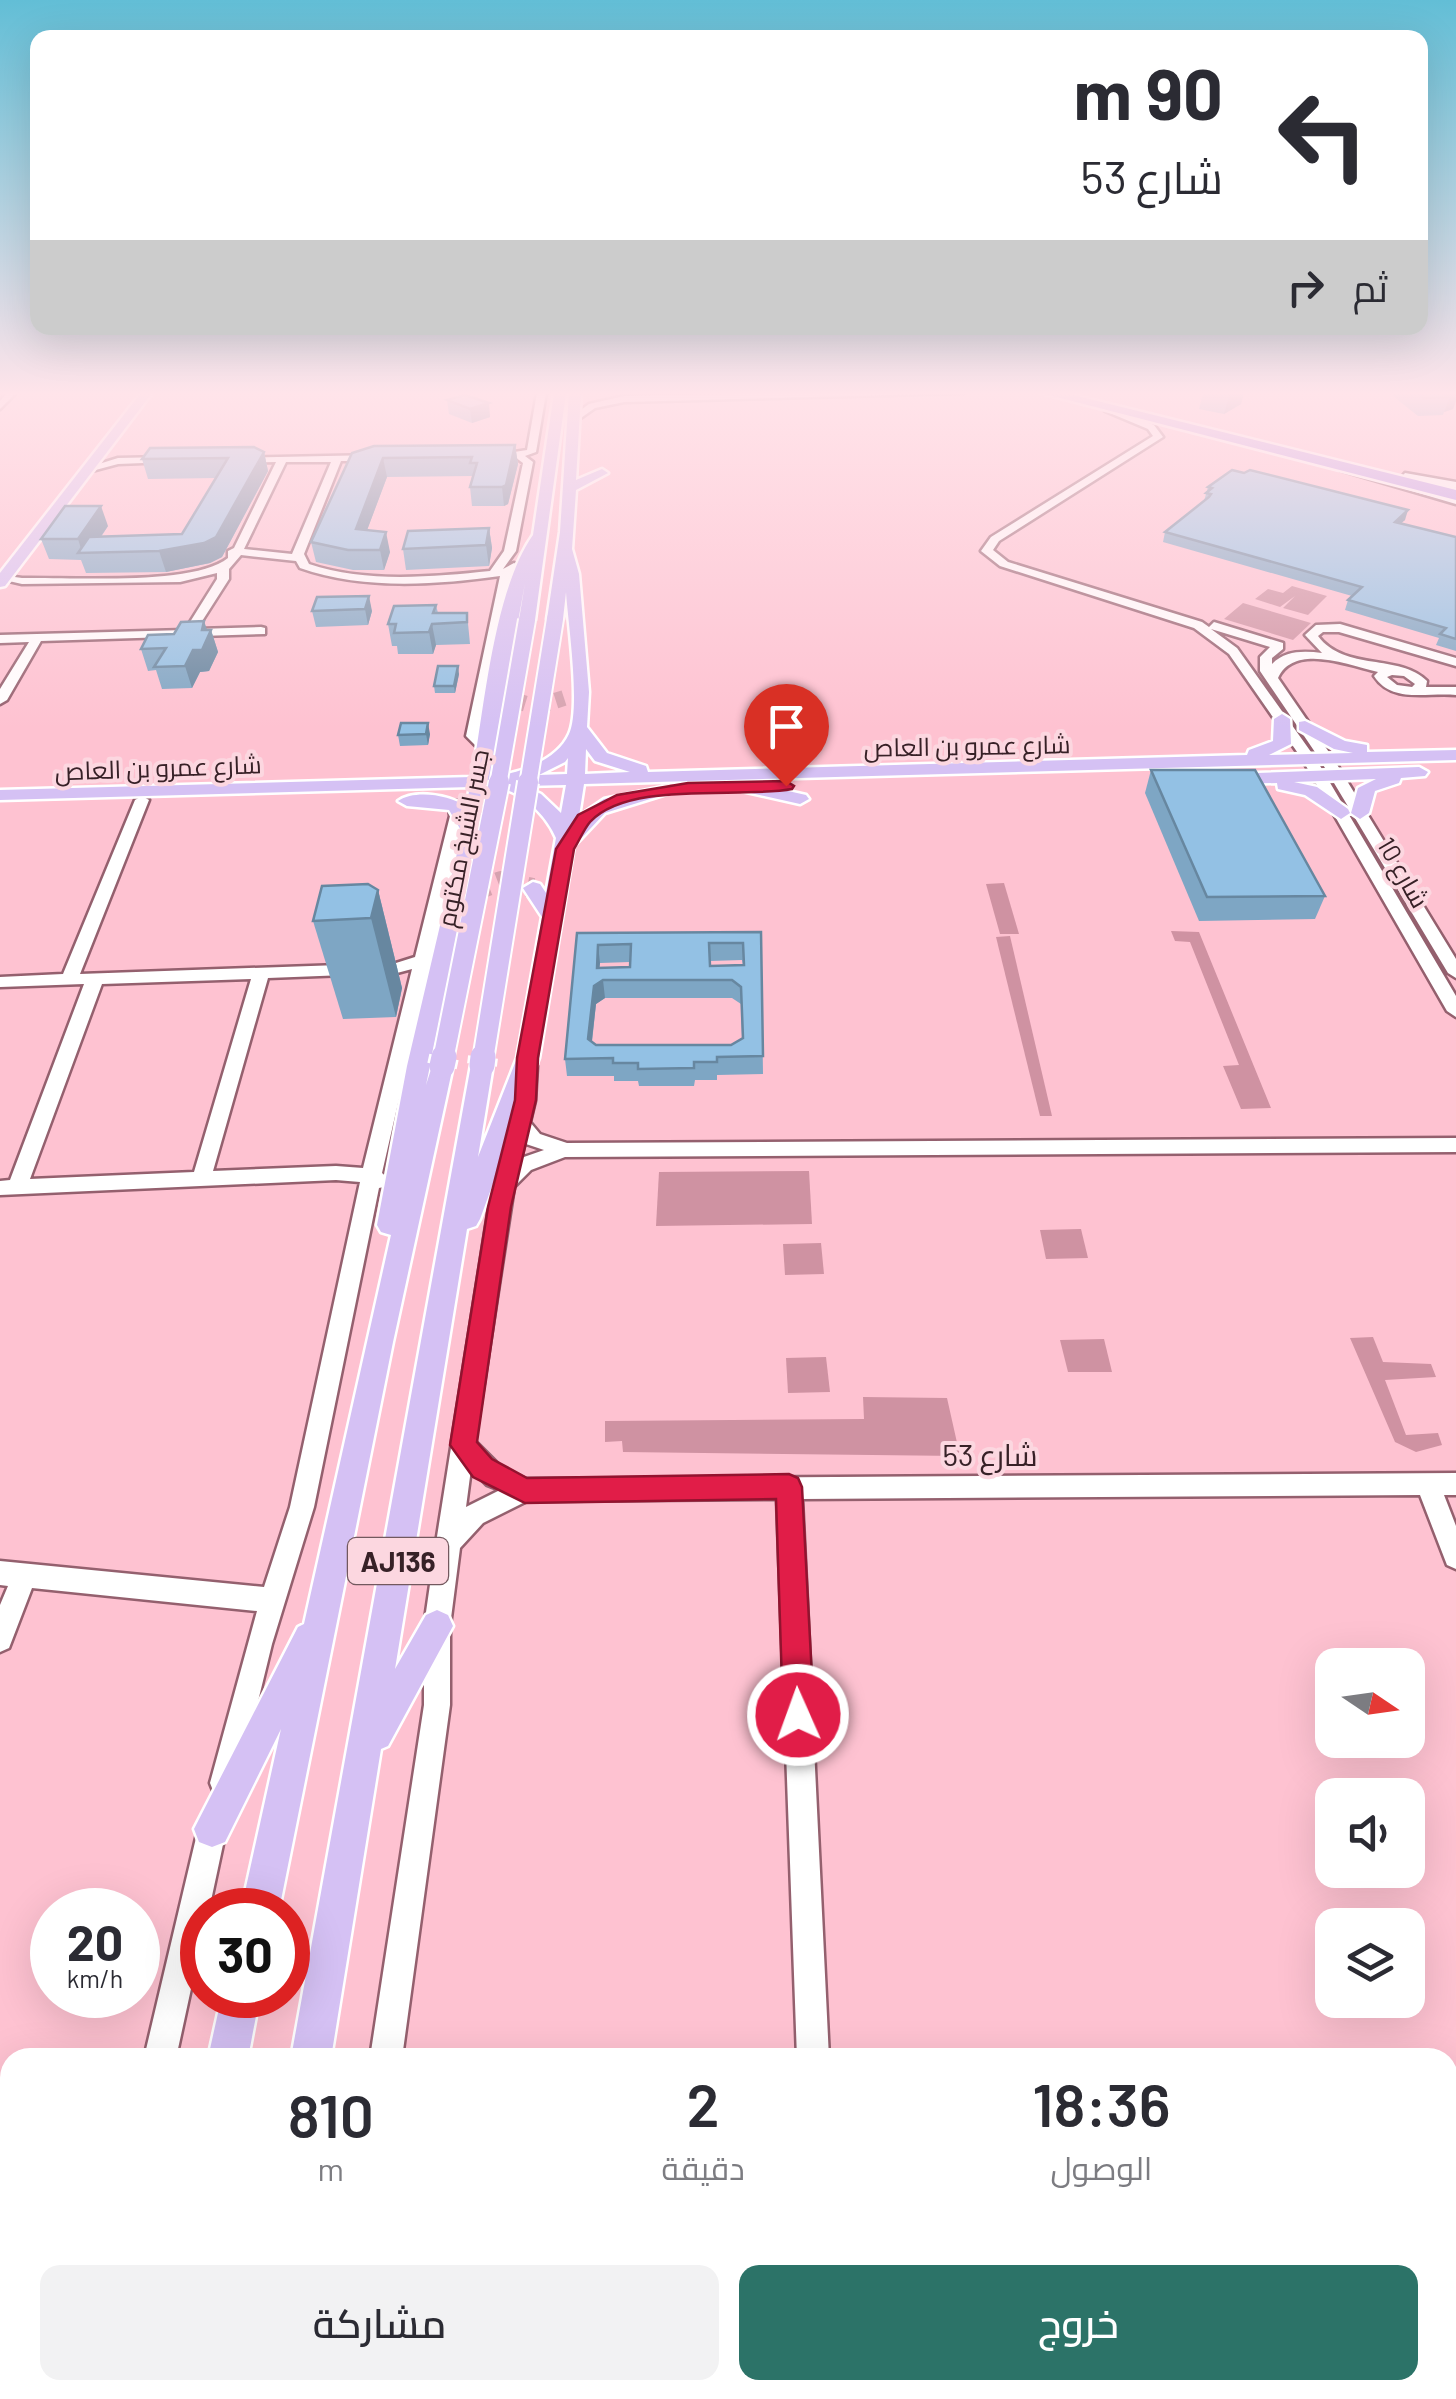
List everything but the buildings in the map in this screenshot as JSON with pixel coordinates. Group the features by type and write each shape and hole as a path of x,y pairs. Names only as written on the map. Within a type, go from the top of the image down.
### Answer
{"main road":[{"path":"0,560 44,505"},
{"path":"2,583 61,505"},
{"name":"AJ136","path":"537,538 542,505"},
{"name":"AJ136","path":"565,549 569,505"},
{"path":"510,699 500,679 496,654 525,560 537,538"},
{"name":"جسر الشيخ مكتوم","path":"379,1342 442,1066 504,757 537,538"},
{"path":"448,1270 528,1058 577,788 580,669 571,568 565,549"},
{"name":"جسر الشيخ مكتوم","path":"448,1270 565,549"},
{"path":"576,617 596,599"},
{"path":"564,698 580,669"},
{"path":"500,679 487,709 486,748 508,788 520,800 547,806"},
{"path":"1195,778 1282,744 1282,719"},
{"path":"1305,726 1340,745 1362,750 1456,755"},
{"path":"581,730 595,752 615,764 694,782"},
{"path":"471,832 508,788 559,758 581,730"},
{"path":"486,748 508,788 547,806 566,844"},
{"path":"354,791 448,770 486,748"},
{"path":"1137,780 1156,775 1323,767 1456,755"},
{"name":"شارع عمرو بن العاص","path":"694,782 748,786 1137,780 1323,767 1456,771"},
{"path":"1195,778 1302,788 1350,813 1374,783 1435,772"},
{"name":"شارع عمرو بن العاص","path":"0,796 577,788 694,782 1195,778"},
{"path":"566,844 584,819 601,806 694,782"},
{"path":"748,786 800,799"},
{"path":"354,791 453,804 466,814 471,832 462,901 447,936 418,1066 391,1218 379,1342"},
{"name":"شارع عمرو بن العاص","path":"0,804 354,791"},
{"path":"533,888 552,917"},
{"name":"AJ136","path":"314,2048 448,1270"},
{"name":"AJ136","path":"265,1888 379,1342"},
{"path":"212,1828 323,1612"},
{"path":"366,1751 437,1626"},
{"path":"230,2048 237,2018"}],"street":[{"path":"2,583 214,574 232,560 259,505"},
{"path":"298,558 320,505"},
{"path":"487,709 496,654 500,573 510,551 519,505"},
{"path":"1049,505 994,539 987,551 1004,564 1279,646 1264,662 1271,679 1305,726 1323,767"},
{"path":"234,552 298,558 313,571 339,576 500,573 525,560"},
{"path":"188,634 214,574 234,552"},
{"path":"1152,610 1198,626 1227,644 1323,767"},
{"path":"1386,675 1318,646 1311,634 1320,628 1340,628 1456,662"},
{"path":"0,639 260,631"},
{"path":"0,700 37,638"},
{"path":"1271,679 1279,661 1304,655 1337,660 1416,683 1456,688"},
{"name":"شارع 10","path":"1323,767 1456,1010"},
{"path":"69,980 142,800"},
{"path":"162,2048 212,1828 272,1600 308,1482 379,1149 410,970 457,816 453,804"},
{"name":"شارع 10","path":"1350,813 1456,974"},
{"path":"0,982 410,970 433,954 447,936"},
{"path":"201,1180 261,974"},
{"path":"95,979 5,1188 336,1173 371,1176 386,1186 391,1218"},
{"path":"387,2048 437,1705 437,1626 448,1543 504,1184 521,1124 528,1058"},
{"path":"521,1124 533,1138 566,1150"},
{"path":"504,1184 537,1158 566,1150 1456,1145"},
{"path":"336,1173 357,1168 379,1149"},
{"name":"شارع 53","path":"463,1445 482,1468 525,1490"},
{"path":"1428,1485 1456,1557"},
{"name":"شارع 53","path":"448,1543 474,1515 525,1490 1456,1485"},
{"path":"789,1487 813,2048"},
{"path":"0,1639 12,1575 272,1600"}],"shaded area":[{"path":"1292,586 1327,596 1308,615 1283,608 1295,596 1280,607 1255,599 1268,589 1283,593"},
{"path":"1243,603 1311,623 1293,640 1224,619"},
{"path":"1004,883 1019,934 1000,934 986,884"},
{"path":"1171,931 1199,932 1271,1108 1241,1109 1223,1066 1239,1065 1190,942 1175,941"},
{"path":"1010,936 1052,1116 1040,1116 996,937"},
{"path":"809,1171 812,1224 656,1226 659,1172"},
{"path":"1081,1229 1088,1258 1046,1259 1040,1230"},
{"path":"821,1243 824,1274 785,1275 783,1244"},
{"path":"1373,1337 1383,1362 1431,1364 1436,1377 1385,1380 1406,1435 1438,1433 1442,1445 1416,1452 1395,1442 1350,1338"},
{"path":"1104,1339 1112,1372 1068,1372 1060,1340"},
{"path":"826,1357 830,1392 788,1393 786,1358"},
{"path":"863,1397 947,1398 960,1456 623,1452 622,1441 605,1442 605,1421 864,1419"}],"tunnel":[{"path":"510,699 536,707 564,698"},
{"path":"470,893 501,881 533,888"}],"route":[{"path":"786,786 688,788 623,798 593,811 565,849 528,1058 526,1100 504,1184 463,1445 482,1468 525,1490 789,1487 798,1715"}]}
